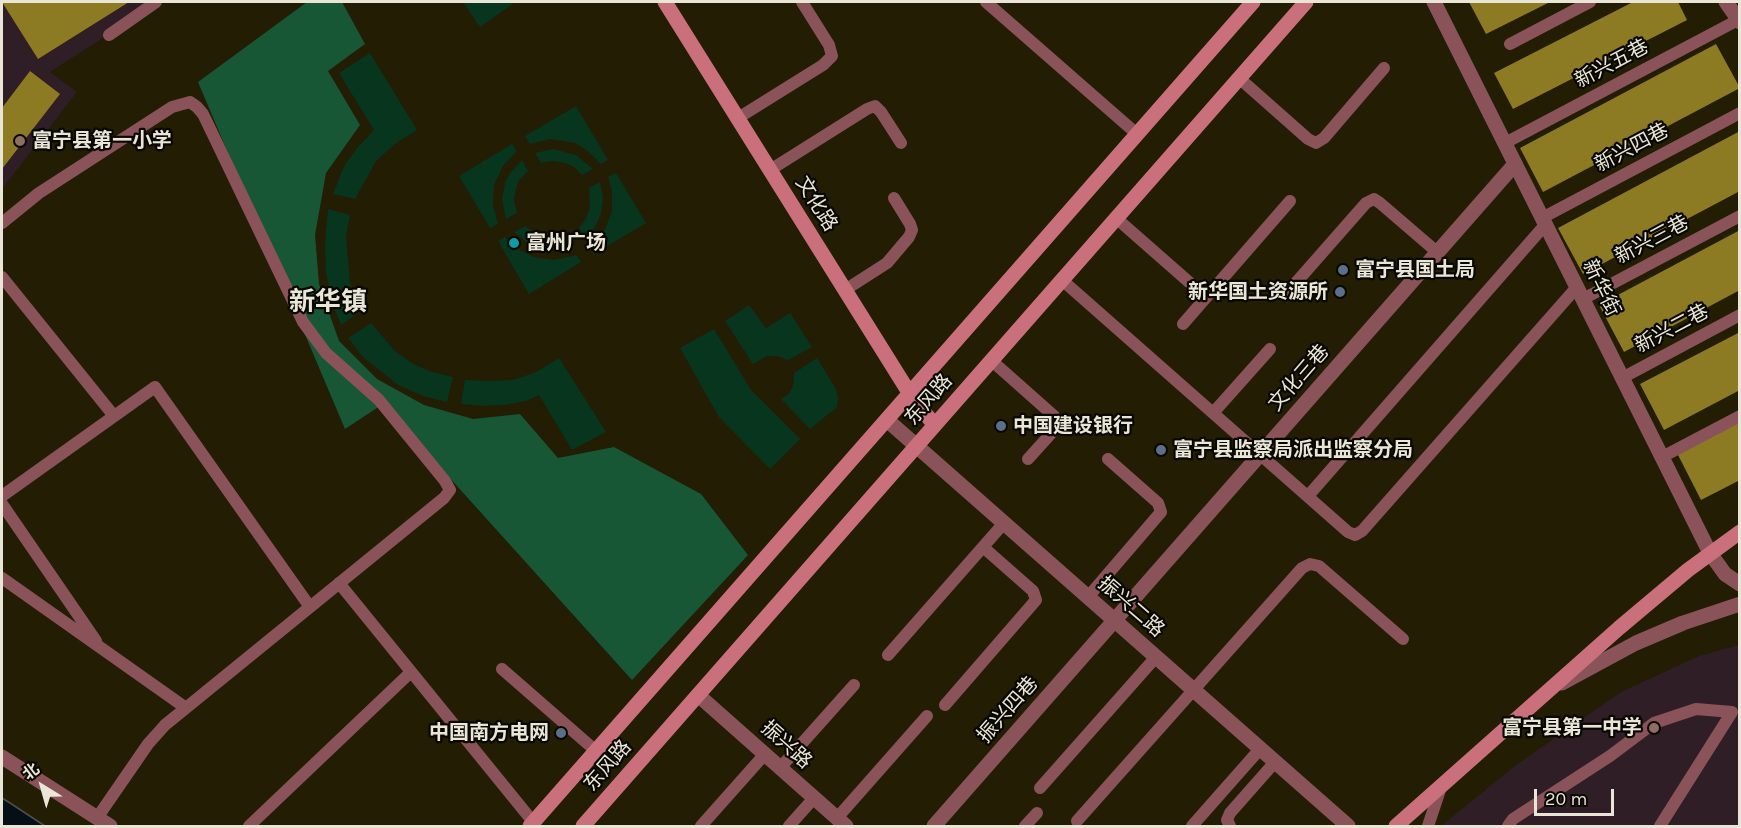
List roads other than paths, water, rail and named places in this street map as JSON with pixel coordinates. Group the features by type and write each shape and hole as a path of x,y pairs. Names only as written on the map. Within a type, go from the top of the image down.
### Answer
{"main road":[{"name":"文化路","path":"665,2 910,393 935,425"},
{"name":"东风路","path":"532,825 1253,2"},
{"name":"东风路","path":"583,826 1306,2"},
{"path":"1396,826 1710,553 1740,532"}],"street":[{"name":"新华街","path":"1434,2 1710,553 1725,574 1740,584"},
{"name":"文化三巷","path":"1114,620 1515,164"},
{"name":"振兴二路","path":"886,420 1348,826"},
{"path":"1547,693 1591,666 1636,643 1683,623 1740,604"},
{"name":"振兴四巷","path":"934,826 1114,620"},
{"name":"振兴路","path":"698,695 842,822"},
{"path":"2,757 110,826"}],"lane":[{"path":"109,34 156,2"},
{"path":"738,118 824,65 832,56 829,45 802,2"},
{"path":"986,2 1137,134"},
{"path":"1510,44 1590,2"},
{"name":"新兴五巷","path":"1505,143 1735,13"},
{"path":"1239,78 1308,139 1316,142 1324,138 1384,68"},
{"path":"2,223 39,193 172,107 190,102 197,106 203,114 303,322 326,353 379,400 450,490 444,498 156,734 97,818"},
{"path":"770,170 875,106 901,143"},
{"name":"新兴四巷","path":"1544,221 1740,113"},
{"path":"845,290 887,263 909,237 912,230 910,224 894,198"},
{"path":"1286,294 1366,203 1374,199 1437,252"},
{"path":"1183,324 1290,201"},
{"name":"新兴三巷","path":"1580,293 1740,216"},
{"path":"1116,218 1206,297"},
{"path":"1308,496 1544,221"},
{"path":"2,277 114,416"},
{"path":"1062,280 1348,532 1355,535 1359,534 1580,293"},
{"name":"新兴二巷","path":"1622,378 1740,315"},
{"path":"1213,413 1269,349"},
{"path":"992,361 1054,416 1057,422 1056,428 1028,459"},
{"path":"2,495 155,387 310,607"},
{"path":"1662,457 1740,416"},
{"path":"1088,597 1161,512 1158,503 1107,459"},
{"path":"2,504 100,648"},
{"path":"888,655 1004,523"},
{"path":"945,705 1036,600 1033,591 983,547"},
{"path":"1077,821 1294,574 1302,568 1310,564 1325,570 1403,639"},
{"path":"2,578 186,708"},
{"path":"339,583 532,825"},
{"path":"1040,788 1156,657"},
{"path":"502,669 596,751"},
{"path":"249,826 411,672"},
{"path":"780,768 854,685"},
{"path":"1508,826 1513,819 1610,756 1654,723 1696,709 1732,712 1660,826"},
{"path":"842,822 927,716"},
{"path":"1192,826 1260,749"},
{"path":"701,826 765,754"},
{"path":"1230,826 1227,820 1230,813 1275,762"},
{"path":"1428,826 1441,787"},
{"path":"789,826 814,798"},
{"path":"1025,826 1037,813"}],"place":[{"name":"富宁县第一小学","path":"20,141"},
{"name":"富州广场","path":"514,243"},
{"name":"富宁县国土局","path":"1343,270"},
{"name":"新华国土资源所","path":"1340,292"},
{"name":"中国建设银行","path":"1001,426"},
{"name":"富宁县监察局派出监察分局","path":"1161,450"},
{"name":"富宁县第一中学","path":"1654,728"},
{"name":"中国南方电网","path":"561,733"}],"district":[{"name":"新华镇","path":"328,303"}]}
